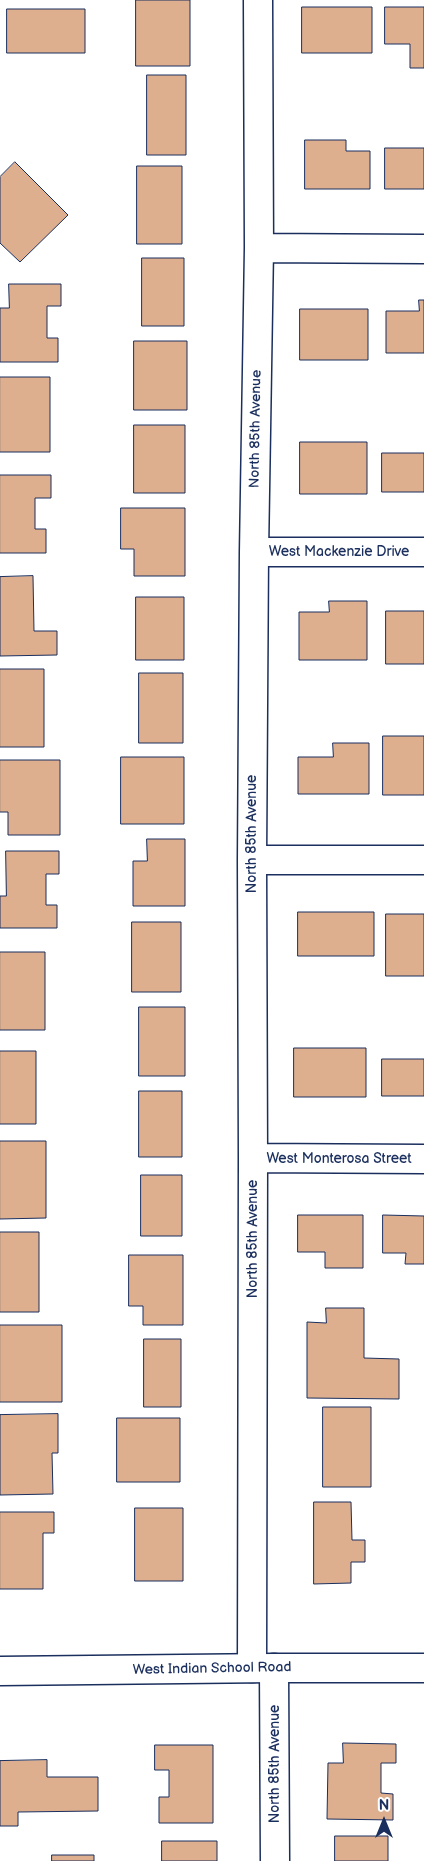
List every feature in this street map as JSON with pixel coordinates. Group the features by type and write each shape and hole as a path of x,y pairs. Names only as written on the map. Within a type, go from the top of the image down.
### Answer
{"street":[{"name":"North 85th Avenue","path":"258,0 259,248 254,552 252,860 253,1158 263,1668 275,1861"},
{"path":"259,248 424,249"},
{"name":"West Mackenzie Drive","path":"254,552 424,552"},
{"path":"252,860 424,860"},
{"name":"West Monterosa Street","path":"253,1158 424,1159"},
{"name":"West Indian School Road","path":"0,1671 424,1668"}],"building":[{"path":"136,0 190,0 190,66 136,66"},
{"path":"302,7 372,7 372,53 302,53"},
{"path":"385,7 424,7 424,68 410,68 410,44 385,44"},
{"path":"7,9 85,9 85,53 7,53"},
{"path":"147,75 186,75 186,155 147,155"},
{"path":"305,140 346,140 346,151 370,151 370,189 305,189"},
{"path":"385,148 424,148 424,189 385,189"},
{"path":"15,162 68,215 20,262 0,243 0,177"},
{"path":"137,166 182,166 182,244 137,244"},
{"path":"142,258 184,258 184,326 142,326"},
{"path":"9,284 61,284 61,306 47,306 47,338 58,338 58,362 0,362 0,308 9,308"},
{"path":"419,300 424,300 424,353 386,353 386,311 419,311"},
{"path":"300,309 368,309 368,360 300,360"},
{"path":"134,341 187,341 187,410 134,410"},
{"path":"0,377 50,377 50,452 0,452"},
{"path":"134,425 185,425 185,493 134,493"},
{"path":"300,442 367,442 367,494 300,494"},
{"path":"382,453 424,453 424,492 382,492"},
{"path":"0,475 51,475 51,498 35,498 35,529 46,529 46,553 0,553"},
{"path":"121,508 185,508 185,576 134,576 134,549 121,549"},
{"path":"33,576 34,631 57,631 57,655 0,656 0,577"},
{"path":"136,597 184,597 184,660 136,660"},
{"path":"329,601 367,601 367,660 299,660 299,612 329,612"},
{"path":"386,611 424,611 424,664 386,664"},
{"path":"0,669 44,669 44,747 0,747"},
{"path":"139,673 183,673 183,743 139,743"},
{"path":"383,736 424,736 424,795 383,795"},
{"path":"333,743 369,743 369,794 298,794 298,757 333,757"},
{"path":"121,757 184,757 184,824 121,824"},
{"path":"0,760 60,760 60,835 8,835 8,812 0,812"},
{"path":"147,839 185,839 185,906 133,906 133,861 147,861"},
{"path":"6,851 59,851 59,874 46,874 46,905 57,905 57,928 0,928 0,896 6,896"},
{"path":"298,912 374,912 374,956 298,956"},
{"path":"386,914 424,914 424,976 386,976"},
{"path":"132,922 181,922 181,992 132,992"},
{"path":"0,952 45,952 45,1030 0,1030"},
{"path":"139,1007 185,1007 185,1076 139,1076"},
{"path":"294,1048 366,1048 366,1097 294,1097"},
{"path":"0,1051 36,1051 36,1124 0,1124"},
{"path":"382,1059 424,1059 424,1096 382,1096"},
{"path":"139,1091 182,1091 182,1157 139,1157"},
{"path":"0,1141 46,1141 46,1218 0,1219"},
{"path":"141,1175 182,1175 182,1236 141,1236"},
{"path":"298,1215 363,1215 363,1268 325,1268 325,1252 298,1252"},
{"path":"383,1215 424,1216 424,1264 405,1264 406,1253 383,1253"},
{"path":"0,1232 39,1232 39,1312 0,1312"},
{"path":"129,1255 183,1255 183,1325 143,1325 143,1306 129,1306"},
{"path":"326,1308 364,1308 364,1358 399,1359 399,1399 307,1398 307,1322 326,1323"},
{"path":"0,1325 62,1325 62,1402 0,1402"},
{"path":"144,1339 181,1339 181,1407 144,1407"},
{"path":"323,1407 371,1407 371,1487 323,1487"},
{"path":"58,1414 58,1453 52,1453 53,1494 0,1495 0,1415"},
{"path":"117,1418 180,1418 180,1482 117,1482"},
{"path":"314,1502 351,1502 352,1540 365,1540 365,1562 351,1562 351,1583 314,1584"},
{"path":"135,1508 183,1508 183,1581 135,1581"},
{"path":"0,1512 54,1512 54,1533 43,1533 43,1589 0,1589"},
{"path":"343,1743 396,1744 396,1763 381,1763 381,1793 393,1794 393,1820 327,1819 328,1763 343,1763"},
{"path":"155,1745 213,1745 213,1823 159,1823 159,1797 169,1797 169,1770 155,1770"},
{"path":"47,1760 47,1777 98,1777 98,1811 18,1812 18,1826 0,1826 0,1761"},
{"path":"335,1836 388,1836 388,1861 335,1861"},
{"path":"162,1841 217,1841 217,1861 162,1861"},
{"path":"52,1855 94,1855 94,1861 52,1861"}]}
